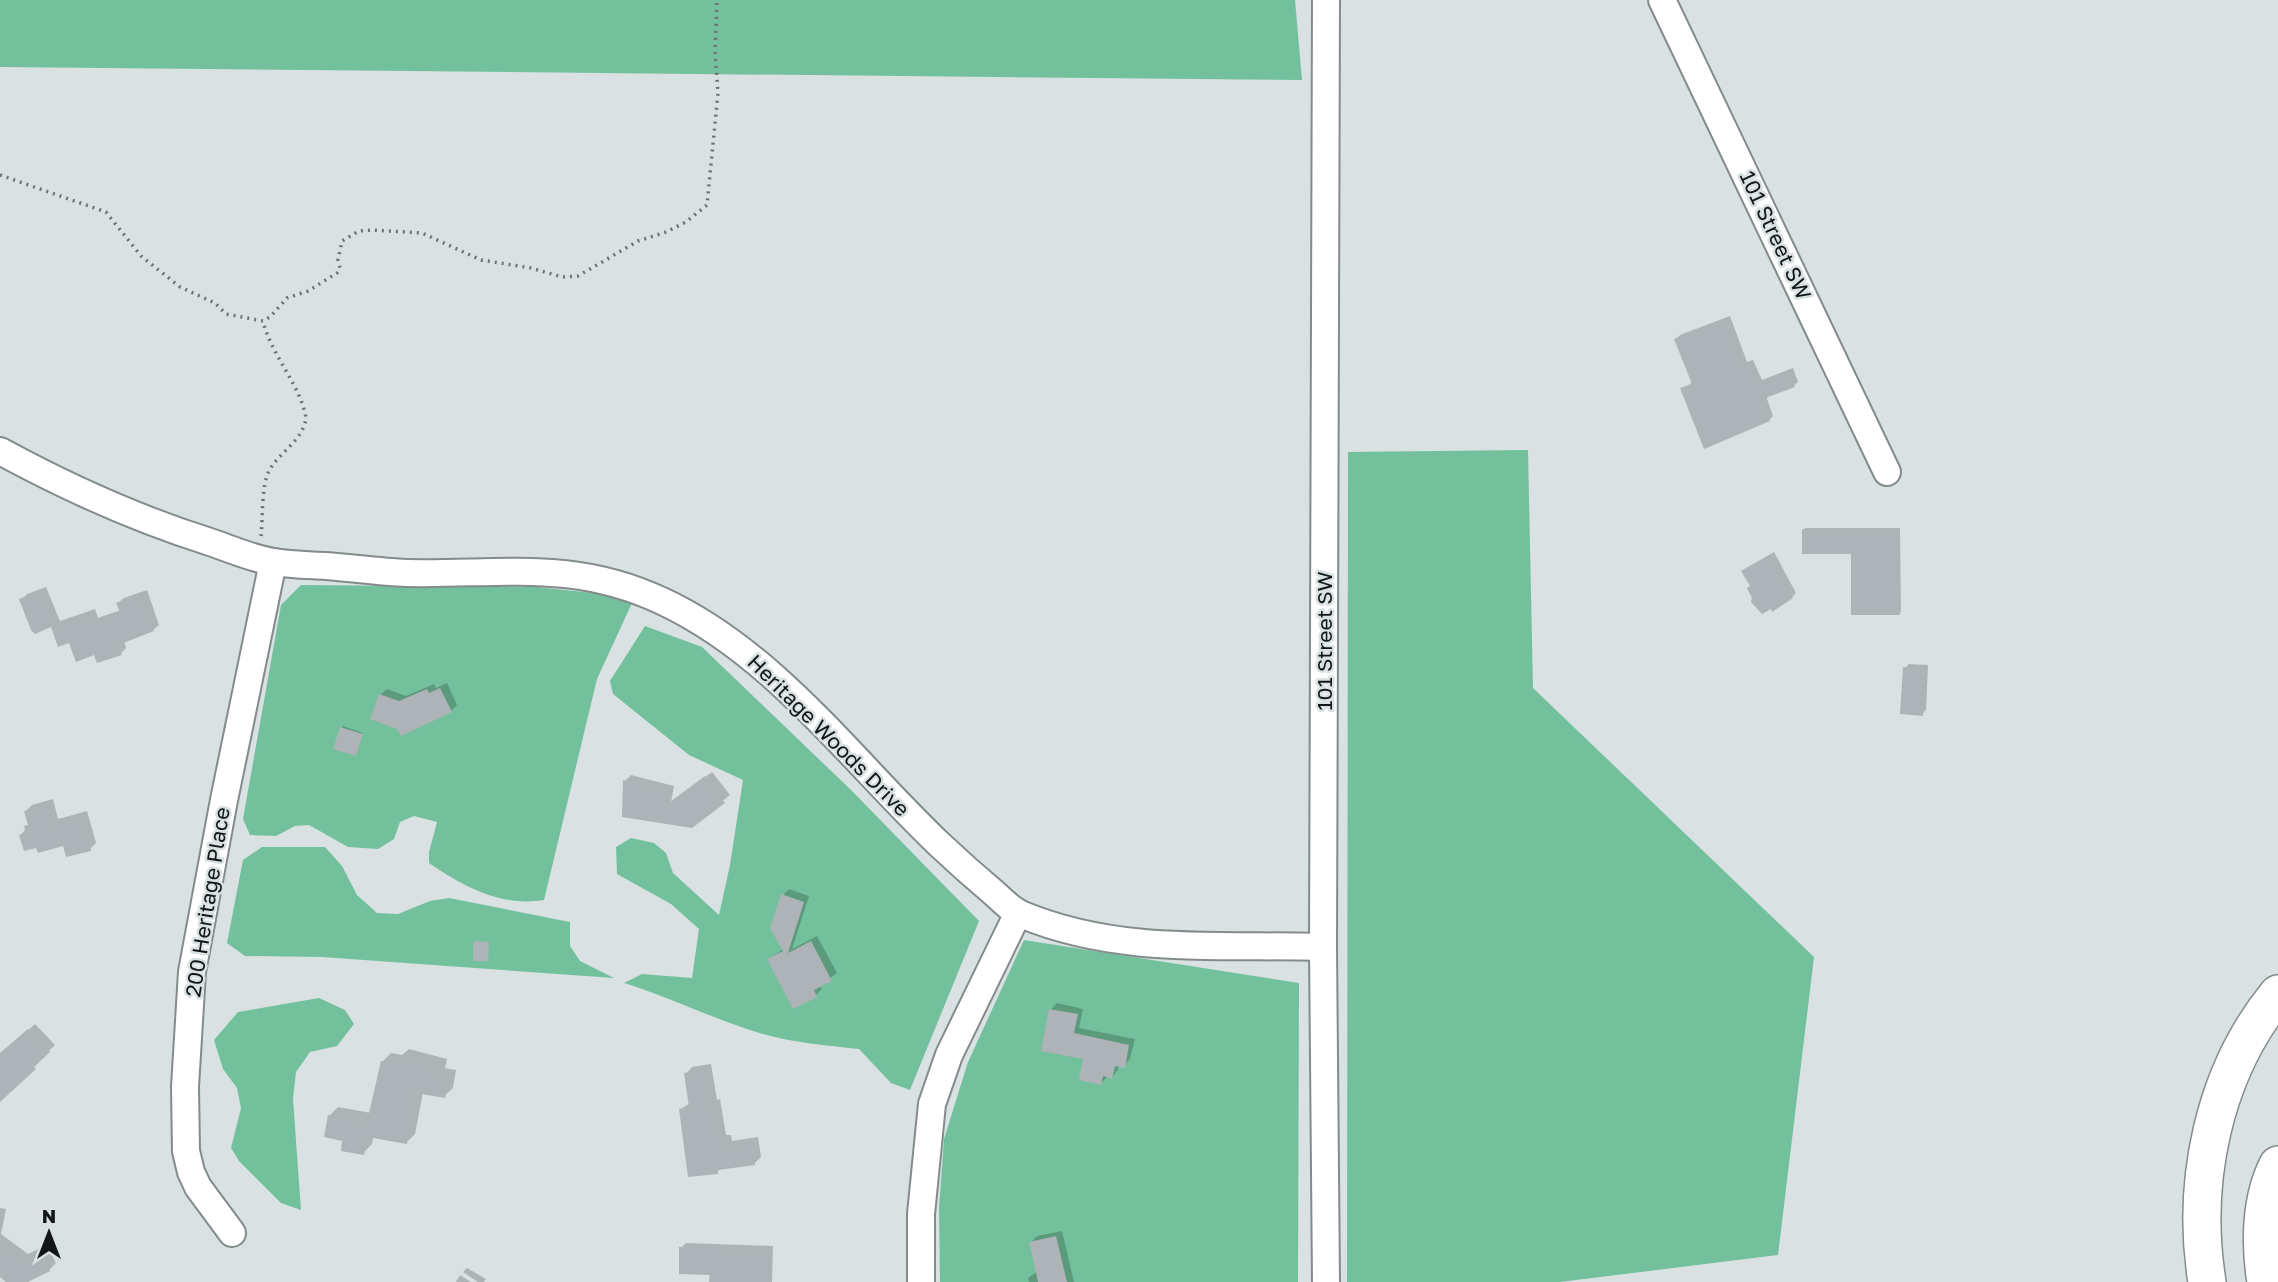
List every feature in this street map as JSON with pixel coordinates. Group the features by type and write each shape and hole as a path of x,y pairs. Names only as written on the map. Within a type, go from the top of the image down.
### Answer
{"highway":[{"path":"2207,1282 2202,1188 2213,1124 2231,1074 2246,1044 2278,994"},
{"path":"2266,1282 2261,1252 2265,1211 2278,1165"}],"street":[{"name":"101 Street SW","path":"1326,0 1323,947 1326,1282"},
{"name":"101 Street SW","path":"1662,0 1887,472"},
{"name":"Heritage Woods Drive","path":"0,451 96,500 165,528 265,560 408,573 509,570 564,572 628,587 696,618 736,643 770,673 899,806 1018,913 1058,927 1117,941 1148,945 1223,948 1323,947"},
{"name":"200 Heritage Place","path":"232,1233 198,1187 191,1172 187,1151 185,1087 192,972 265,560"},
{"path":"921,1282 921,1214 932,1104 949,1055 1018,913"}],"path":[{"path":"263,321 287,298 308,291 337,273 340,268 338,260 342,241 359,231 422,233 481,260 531,268 562,277 578,276 638,241 686,222 707,205 718,93 715,51 717,0"},
{"path":"0,175 106,212 141,256 180,287 215,303 226,314 263,321"},
{"path":"263,321 268,340 306,418 300,434 277,460 266,478 265,560"}],"green space":[{"path":"0,0 1295,0 1302,80 0,67"},
{"path":"1528,450 1533,688 1814,957 1778,1255 1560,1282 1347,1282 1348,452"},
{"path":"301,585 536,587 613,595 632,603 597,679 544,900 513,901 498,898 469,887 442,872 429,863 429,852 437,822 414,816 400,822 394,839 378,849 348,847 309,825 295,826 276,836 250,835 243,819 281,605"},
{"path":"645,626 702,647 851,790 979,921 910,1090 891,1083 859,1049 774,1037 731,1024 624,983 642,974 692,978 699,929 671,904 617,874 616,847 631,838 654,843 666,853 673,873 719,915 743,780 689,755 613,694 610,681"},
{"path":"262,847 325,847 342,866 357,895 377,913 398,914 430,901 449,898 570,922 570,946 580,961 614,978 322,957 245,956 227,943 243,860"},
{"path":"1024,940 1299,983 1298,1282 940,1282 939,1208 944,1139 968,1062"},
{"path":"319,998 345,1010 354,1024 337,1046 310,1052 296,1072 293,1099 301,1210 281,1203 239,1161 231,1148 241,1108 237,1088 223,1069 214,1040 238,1012"}],"building":[{"path":"1726,319 1743,365 1749,363 1758,382 1789,371 1795,387 1765,398 1770,421 1704,449 1680,388 1692,384 1674,339"},
{"path":"1802,529 1900,529 1900,615 1851,615 1851,554 1802,554"},
{"path":"1769,555 1793,598 1772,612 1771,609 1762,614 1751,602 1747,588 1750,586 1741,571"},
{"path":"41,591 54,626 90,613 93,622 120,612 116,603 141,594 154,631 118,645 122,655 97,663 94,655 76,662 69,643 58,647 51,627 35,634 31,630 19,599"},
{"path":"1903,667 1925,668 1923,716 1900,714"},
{"path":"440,688 452,712 401,736 397,729 370,719 379,694 399,701 427,689 429,693"},
{"path":"340,727 363,734 356,756 333,749"},
{"path":"705,776 725,803 692,828 622,817 623,780 668,792 666,805"},
{"path":"47,804 52,825 81,817 91,851 66,857 63,846 38,853 36,848 24,851 19,835 26,833 24,826 28,825 24,811"},
{"path":"781,894 804,902 788,953 811,941 832,981 814,990 817,997 793,1009 767,959 783,951 770,928"},
{"path":"473,941 489,942 488,961 473,961"},
{"path":"1049,1009 1078,1014 1074,1033 1129,1045 1125,1068 1115,1066 1112,1079 1103,1076 1101,1085 1079,1080 1083,1059 1041,1051"},
{"path":"28,1029 50,1052 34,1067 36,1069 0,1102 0,1053"},
{"path":"398,1057 439,1067 438,1076 448,1078 445,1098 416,1093 407,1144 367,1137 364,1155 341,1151 342,1141 324,1137 328,1115 367,1122 381,1061 397,1064"},
{"path":"706,1070 720,1141 725,1140 726,1147 752,1143 755,1165 718,1170 718,1174 688,1177 679,1109 689,1107 684,1073"},
{"path":"1056,1236 1067,1282 1038,1282 1029,1242"},
{"path":"0,1244 21,1259 40,1250 50,1271 28,1282 8,1282 0,1276"},
{"path":"679,1247 769,1250 768,1282 710,1282 710,1275 679,1274"}]}
